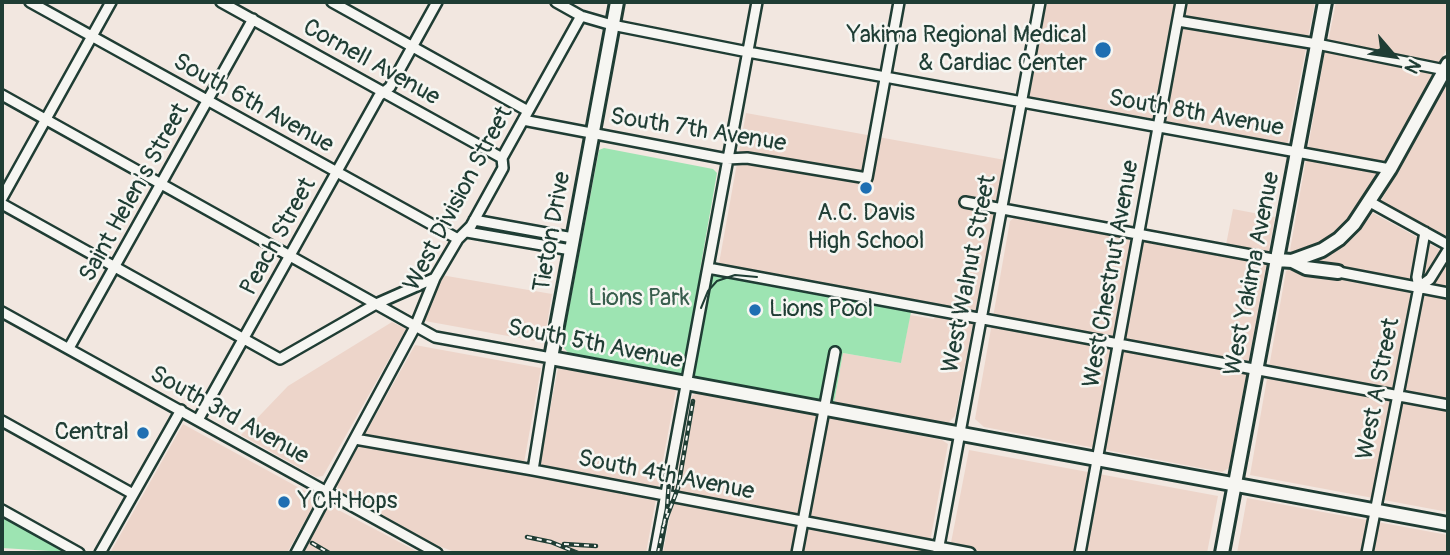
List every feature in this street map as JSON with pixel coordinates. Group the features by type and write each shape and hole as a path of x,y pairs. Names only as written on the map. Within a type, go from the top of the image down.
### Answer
{"main road":[{"name":"Tieton Drive","path":"551,358 617,2"},
{"name":"West Yakima Avenue","path":"1222,553 1325,2"},
{"path":"1292,261 1322,250 1346,233 1370,202 1447,67"},
{"path":"1322,250 1328,264 1338,272"},
{"path":"1278,260 1292,261 1306,268 1338,272"},
{"name":"South 5th Avenue","path":"551,358 1448,524"}],"street":[{"name":"South 6th Avenue","path":"30,2 458,239"},
{"path":"2,198 111,2"},
{"name":"Cornell Avenue","path":"221,2 502,158"},
{"path":"332,2 528,111"},
{"name":"Peach Street","path":"198,420 379,96 390,87 437,2"},
{"name":"South 8th Avenue","path":"556,2 581,16 612,25 1390,169"},
{"path":"655,553 757,2"},
{"path":"886,77 899,2"},
{"name":"West Walnut Street","path":"938,550 1040,2"},
{"name":"West Chestnut Avenue","path":"1080,553 1181,2"},
{"name":"West Division Street","path":"296,553 415,327 435,278 458,239 467,232 503,168 502,158 581,16"},
{"name":"Saint Helen's Street","path":"69,348 253,19"},
{"path":"1178,21 1447,67"},
{"name":"South 7th Avenue","path":"523,120 727,159 747,158 867,178 886,77"},
{"name":"South 5th Avenue","path":"2,95 435,337 551,358"},
{"path":"965,202 1278,260"},
{"path":"1370,202 1448,248 1430,279 1419,288"},
{"path":"2,204 280,359 376,304 435,278"},
{"path":"474,220 572,244"},
{"path":"467,232 572,244"},
{"name":"West A Street","path":"1367,553 1419,288 1417,277 1425,232"},
{"path":"708,268 1448,405"},
{"path":"1338,272 1448,293"},
{"name":"South 3rd Avenue","path":"2,312 437,553"},
{"path":"797,553 835,352"},
{"name":"Tieton Drive","path":"533,470 551,358"},
{"path":"100,553 181,410"},
{"path":"2,421 133,494"},
{"name":"South 4th Avenue","path":"355,439 533,470 938,550 970,553"},
{"path":"2,510 79,553"}],"shaded area":[{"name":"Yakima Regional Medical & Cardiac Center","path":"1047,2 1177,2 1154,121 1029,98"},
{"path":"1187,2 1315,2 1287,146 1165,124"},
{"path":"1336,2 1448,2 1448,47 1439,63 1328,42"},
{"path":"1325,51 1431,71 1433,77 1367,196 1347,224 1325,243 1295,254 1290,250"},
{"path":"1448,80 1448,237 1381,201"},
{"name":"A.C. Davis High School","path":"746,113 1005,160 955,416 948,423 834,403 843,353 901,363 910,315 934,319 937,307 718,269"},
{"path":"1233,209 1275,217 1229,468 1222,472 984,427 975,419 1010,221 1015,217 1224,255"},
{"path":"1373,213 1448,254 1448,512 1250,475 1286,271 1336,251 1356,235"},
{"path":"441,275 552,294 545,337 541,342 425,321"},
{"path":"392,322 406,329 323,476 316,477 241,435 288,386"},
{"path":"415,345 541,368 522,474 537,477 558,368 676,390 646,553 457,553 434,544 338,490 337,484"},
{"path":"698,392 942,440 948,444 928,553 663,553 692,396"},
{"path":"183,424 314,496 316,501 287,553 110,553"},
{"path":"969,450 1218,496 1207,553 949,553"},
{"path":"1247,498 1448,535 1448,553 1237,553"},
{"path":"329,505 420,553 303,553"}],"green space":[{"name":"Lions Park","path":"604,148 713,169 717,173 700,270 911,312 901,363 843,353 834,403 571,356 564,348 563,340 599,150"},
{"path":"2,515 67,552 2,548"}],"tram line":[{"path":"701,308 708,291 717,281 735,275 757,277"}],"railway":[{"path":"663,527 678,488 693,401"},
{"path":"658,553 667,509 669,481"},
{"path":"527,537 551,542 578,553"},
{"path":"312,543 329,553"},
{"path":"564,544 596,546"}],"place":[{"name":"Yakima Regional Medical & Cardiac Center","path":"1103,50"},
{"name":"A.C. Davis High School","path":"866,188"},
{"name":"Lions Pool","path":"755,310"},
{"name":"Central","path":"143,433"},
{"name":"YCH Hops","path":"284,502"}]}
